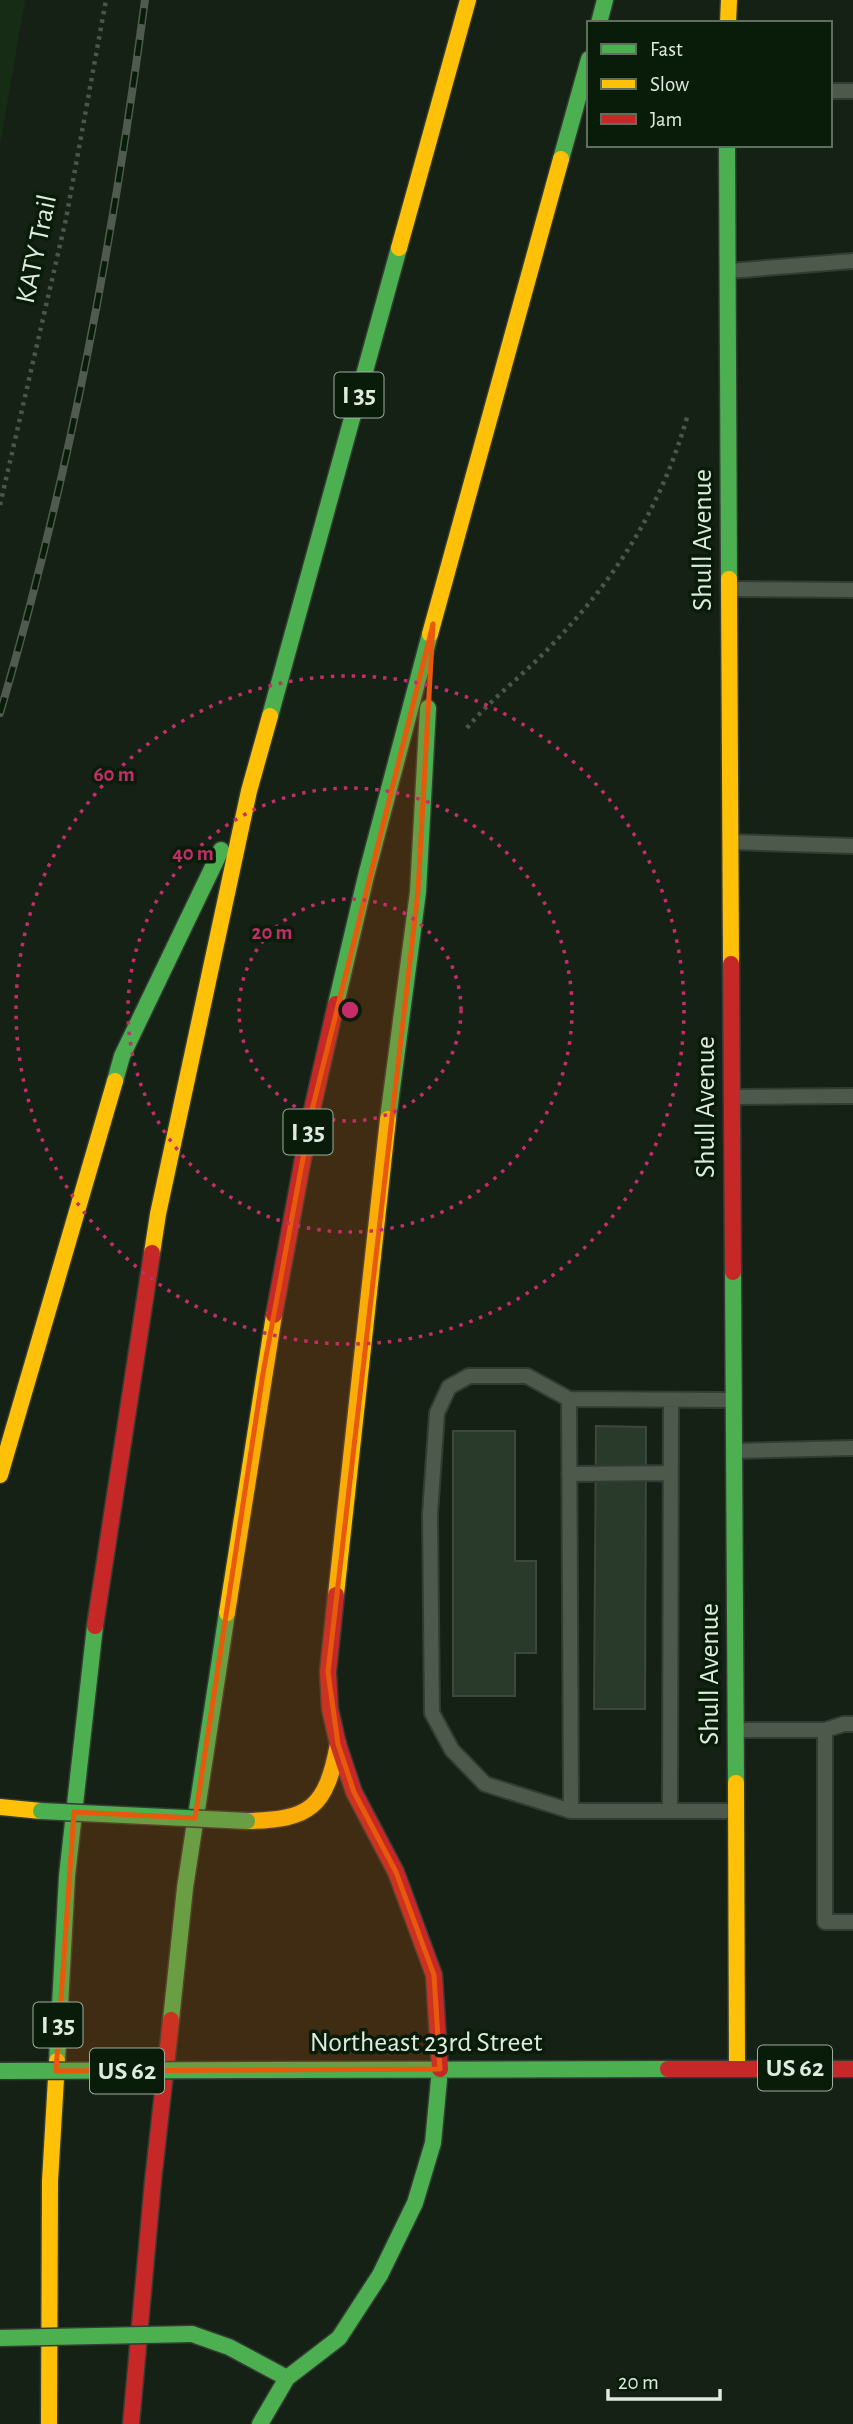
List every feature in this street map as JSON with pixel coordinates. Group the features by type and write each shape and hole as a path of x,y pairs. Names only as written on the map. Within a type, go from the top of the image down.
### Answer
{"main road":[{"name":"I 35","path":"49,2424 50,2181 66,1890 95,1627 158,1214 249,791 468,0"},
{"path":"600,21 605,0"},
{"path":"728,21 729,0"},
{"name":"I 35","path":"131,2424 153,2181 185,1888 263,1373 312,1110 366,876 587,66"},
{"name":"Shull Avenue","path":"727,147 737,2068"},
{"path":"260,2424 287,2378 339,2338 380,2275 415,2203 433,2143 440,2068 434,1975 396,1872 354,1791 338,1744 330,1709 328,1672 384,1149 418,892 433,624"},
{"path":"0,1475 122,1056 249,791"},
{"path":"0,1807 277,1822 302,1815 321,1799 334,1775 338,1744"},
{"name":"Northeast 23rd Street","path":"0,2071 853,2069"},
{"path":"0,2338 192,2334 215,2340 249,2355 287,2378"}],"lane":[{"path":"832,91 853,91"},
{"path":"727,271 853,261"},
{"path":"730,589 853,590"},
{"path":"731,841 853,846"},
{"path":"733,1097 853,1096"},
{"path":"734,1400 569,1399 527,1376 469,1376 449,1387 438,1413 430,1514 432,1713 452,1750 485,1783 571,1811 737,1811"},
{"path":"569,1399 571,1811"},
{"path":"670,1811 671,1400"},
{"path":"735,1451 853,1448"},
{"path":"569,1474 671,1473"},
{"path":"736,1730 825,1730 853,1724"},
{"path":"825,1730 825,1922 853,1922"}],"path":[{"name":"KATY Trail","path":"0,505 66,219 106,0"},
{"path":"461,735 591,603 626,554 654,506 690,411"}],"highlighted area":[{"path":"433,624 418,892 328,1672 338,1744 354,1792 396,1872 434,1975 440,2069 56,2071 74,1812 195,1818 263,1373 312,1110"}],"shaded area":[{"path":"0,0 25,0 0,145"}],"building":[{"path":"596,1426 646,1427 645,1709 594,1709"},
{"path":"453,1431 515,1431 515,1561 536,1561 536,1653 515,1653 515,1696 453,1696"}],"railway":[{"path":"0,713 25,625 68,449 119,180 145,0"}],"traffic: fast":[{"path":"600,21 605,0"},
{"path":"561,159 587,66"},
{"path":"727,147 729,579"},
{"path":"270,716 399,248"},
{"path":"336,1004 366,876 430,634"},
{"path":"388,1119 418,892 428,708"},
{"path":"115,1081 122,1056 221,850"},
{"path":"733,1272 736,1783"},
{"path":"171,2020 185,1888 227,1613"},
{"path":"57,2061 67,1876 95,1626"},
{"path":"41,1811 247,1821"},
{"path":"260,2424 287,2378 339,2338 380,2275 415,2203 433,2143 440,2069"},
{"path":"253,2070 668,2069"},
{"path":"0,2071 253,2070"},
{"path":"192,2334 229,2347 287,2378"},
{"path":"0,2338 192,2334"}],"traffic: slow":[{"path":"399,248 468,0"},
{"path":"728,21 729,0"},
{"path":"430,634 561,159"},
{"path":"729,579 731,964"},
{"path":"152,1253 158,1214 249,791 270,716"},
{"path":"0,1475 115,1081"},
{"path":"336,1595 388,1119"},
{"path":"227,1613 274,1315"},
{"path":"247,1821 287,1817 312,1806 328,1782 338,1744"},
{"path":"736,1783 737,2068"},
{"path":"0,1807 41,1811"},
{"path":"49,2424 50,2181 57,2061"}],"traffic: jam":[{"path":"731,964 733,1272"},
{"path":"274,1315 312,1110 336,1004"},
{"path":"95,1626 152,1253"},
{"path":"336,1595 328,1672 330,1709 354,1792 396,1872 434,1975 440,2069"},
{"path":"131,2424 171,2020"},
{"path":"668,2069 853,2069"}]}
